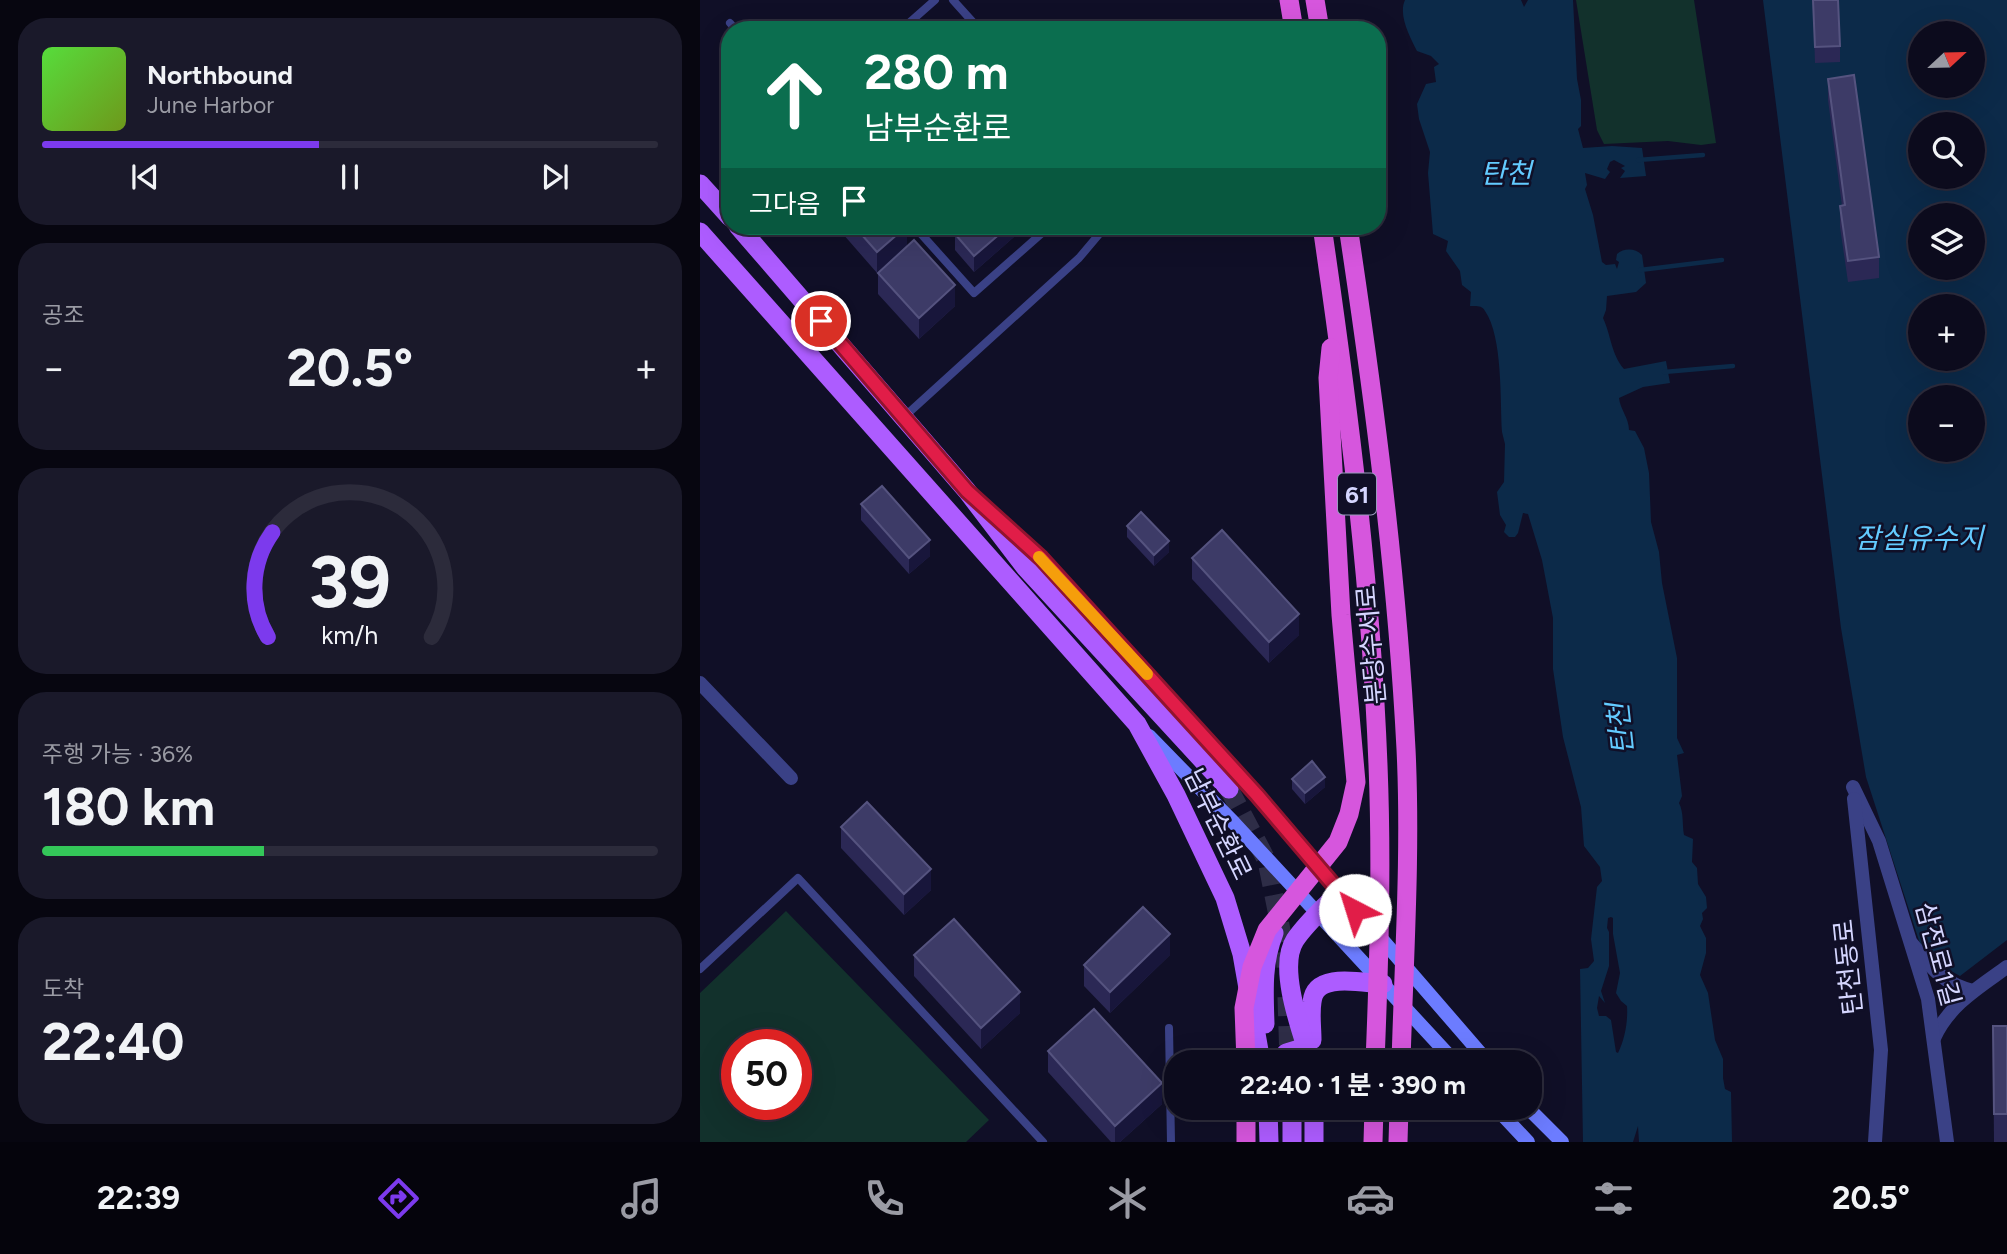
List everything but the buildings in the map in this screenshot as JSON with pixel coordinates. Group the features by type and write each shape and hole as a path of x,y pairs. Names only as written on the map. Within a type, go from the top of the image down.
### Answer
{"highway":[{"path":"1289,0 1292,21"},
{"path":"1315,0 1318,21"},
{"name":"분당수서로","path":"1323,235 1335,312 1366,586 1378,765 1379,955 1375,1050"},
{"name":"분당수서로","path":"1349,235 1384,495 1406,751 1407,892 1401,1050"},
{"path":"1245,1050 1244,1008 1252,967 1267,930 1338,842 1349,814 1356,782 1341,615 1328,378 1335,312"},
{"path":"1246,1120 1246,1142"},
{"path":"1373,1142 1374,1120"},
{"path":"1399,1120 1399,1142"}],"main road":[{"path":"700,184 721,207"},
{"name":"남부순환로","path":"700,232 1137,724 1225,898 1242,954 1259,1050"},
{"name":"남부순환로","path":"746,235 967,491 1026,566 1229,789"},
{"path":"967,491 1041,558 1257,795 1477,1050"},
{"path":"1137,724 1302,896 1444,1050"},
{"path":"1266,1050 1263,977 1269,948 1274,934 1302,896 1324,873"},
{"path":"1308,1050 1292,993 1290,957 1294,942 1339,892"},
{"path":"1311,1050 1312,1000 1315,990 1321,985 1338,981 1385,986"},
{"path":"1269,1120 1269,1142"},
{"path":"1292,1120 1292,1142"},
{"path":"1314,1120 1314,1142"},
{"path":"1507,1120 1528,1142"},
{"path":"1540,1120 1562,1142"}],"street":[{"path":"700,683 791,778"},
{"name":"삼전로1길","path":"1853,787 1880,841 1927,999 1947,1142"},
{"name":"탄천동로","path":"1853,787 1881,1050 1875,1142"},
{"path":"1912,944 1936,973 1957,987 1973,991"},
{"path":"1934,1038 1951,1009 2007,967"}],"lane":[{"path":"911,21 935,0"},
{"path":"953,0 972,21"},
{"path":"922,235 974,293 1040,235"},
{"path":"904,417 1079,258 1098,235"},
{"path":"700,969 798,878 1043,1142"},
{"path":"1169,1028 1171,1142"}],"green space":[{"path":"1576,0 1694,0 1716,143 1701,145 1668,141 1604,144 1597,130"},
{"path":"786,911 989,1120 966,1142 700,1142 700,993"}],"water":[{"name":"탄천","path":"1405,0 1521,0 1524,7 1528,0 1573,0 1577,79 1581,100 1581,126 1578,129 1583,148 1642,148 1646,176 1620,178 1625,171 1621,168 1625,166 1614,160 1610,162 1607,169 1610,172 1605,179 1585,173 1585,189 1602,262 1606,265 1615,264 1617,269 1617,254 1620,252 1633,250 1642,255 1646,283 1636,292 1607,296 1603,318 1616,357 1624,369 1666,361 1670,383 1643,387 1619,398 1629,430 1635,431 1644,448 1649,473 1651,522 1659,552 1662,583 1677,658 1677,738 1684,753 1677,755 1682,796 1679,803 1684,835 1693,839 1692,862 1697,868 1698,884 1706,897 1707,908 1702,913 1700,926 1706,938 1706,953 1700,975 1708,993 1715,1040 1723,1059 1725,1089 1731,1092 1732,1142 1639,1142 1638,1126 1633,1142 1583,1142 1580,969 1588,968 1594,961 1591,939 1597,887 1602,881 1600,867 1584,846 1581,807 1563,737 1553,669 1553,618 1542,560 1528,514 1523,513 1515,537 1509,537 1504,532 1506,525 1500,515 1497,492 1504,482 1505,444 1495,336 1484,309 1470,306 1471,292 1462,285 1460,271 1446,251 1448,241 1433,234 1428,173 1430,152 1417,104 1426,84 1436,82 1434,67 1439,64 1431,56 1417,51 1406,26 1403,6","holes":["1608,918 1613,918 1620,973 1616,993 1627,1006 1626,1030 1618,1053 1611,1020 1606,1016 1599,1016 1597,1008 1599,996 1605,1003 1601,991 1609,966"]},
{"name":"잠실유수지","path":"1763,0 2007,0 2007,940 1960,976 1924,956 1866,777 1841,628"}],"waterway":[{"path":"1638,160 1703,155"},
{"path":"1640,270 1722,260"},
{"path":"1664,372 1733,366"}],"tunnel":[{"path":"1229,789 1267,861 1286,967"},
{"path":"1287,997 1289,1050"}],"slow traffic":[{"path":"1039,557 1147,674"}],"route":[{"path":"821,321 967,491 1041,558 1257,795 1355,910"}]}
